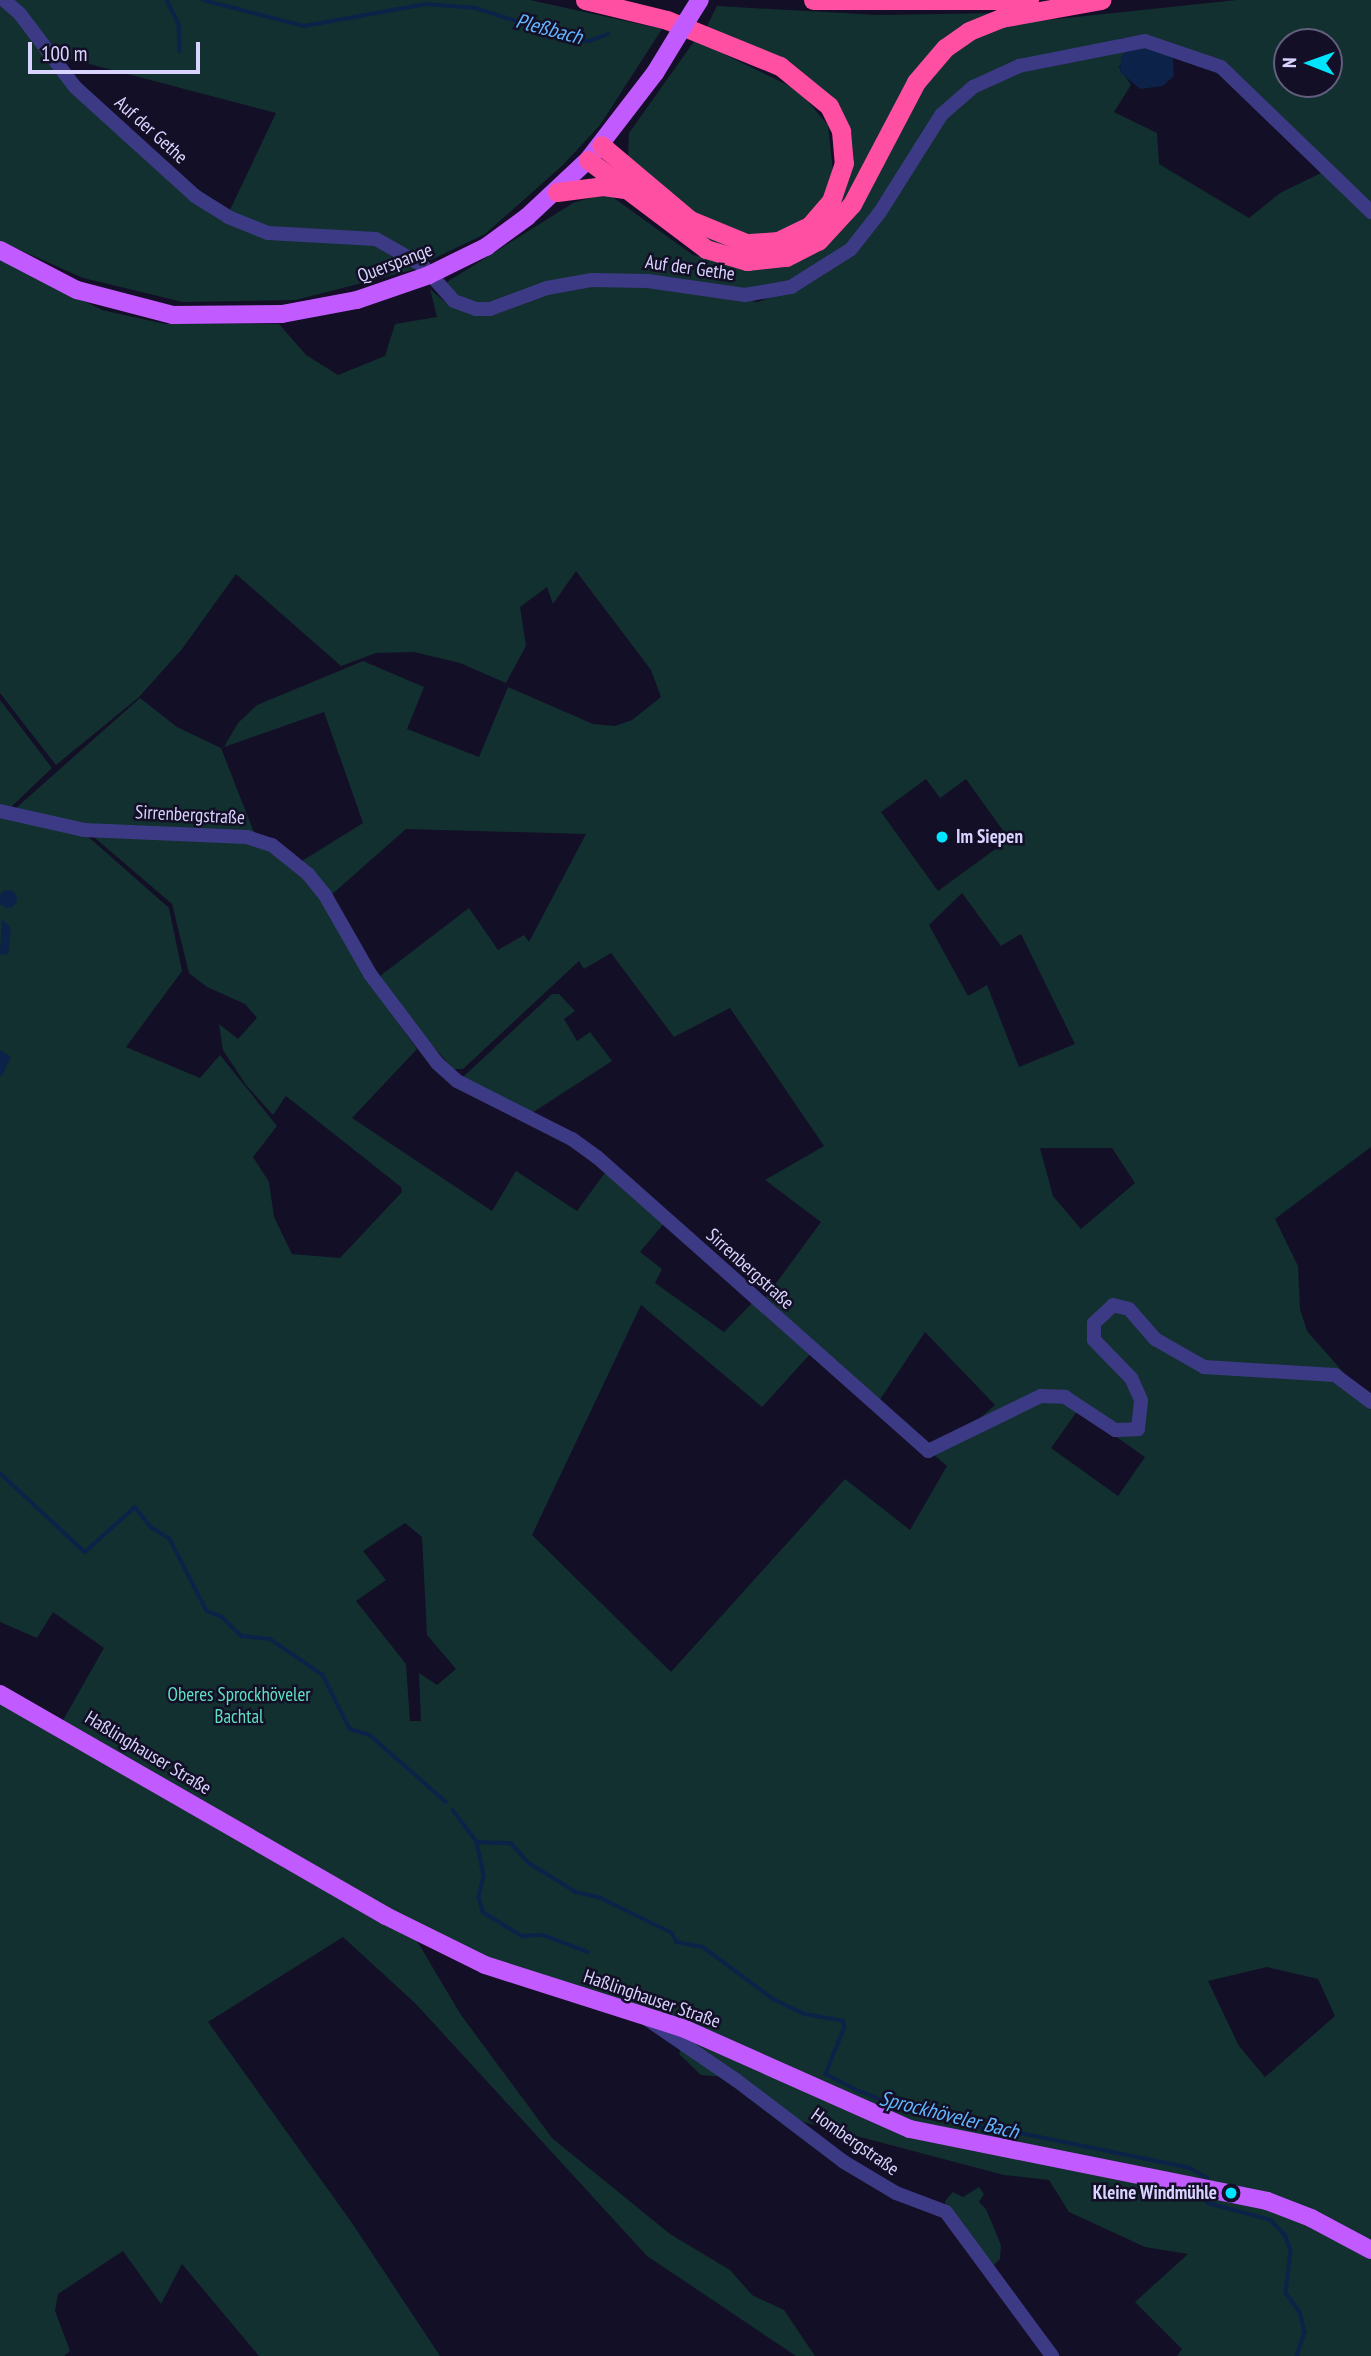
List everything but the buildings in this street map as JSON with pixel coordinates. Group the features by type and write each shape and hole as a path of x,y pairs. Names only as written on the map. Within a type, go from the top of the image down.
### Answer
{"highway":[{"path":"585,0 667,20 780,66 829,106 841,131 845,159 834,195 816,221 778,241 752,243 727,238 690,220 601,145"},
{"path":"813,0 1029,0"},
{"path":"588,160 686,238 710,251 750,261 793,254 821,238 852,204 916,82 945,48 969,31 1001,18 1101,0"},
{"path":"557,192 603,186 626,189"}],"main road":[{"name":"Querspange","path":"0,250 98,297 196,317 308,312 429,275 486,247 557,192 601,145 655,73 699,0"},
{"name":"Haßlinghauser Straße","path":"0,1694 448,1949 510,1973 638,2012 910,2129 1267,2201 1311,2218 1371,2250"}],"street":[{"name":"Auf der Gethe","path":"4,0 20,14 75,87 195,196 228,217 268,233 376,239 398,249 454,301 481,310 547,288 592,280 638,280 745,295 792,287 851,249 880,212 941,115 973,87 1018,66 1145,41 1221,67 1371,212"},
{"name":"Sirrenbergstraße","path":"0,811 84,830 247,836 272,845 308,874 325,895 370,974 437,1063 457,1081 572,1139 597,1157 928,1451 1041,1396 1065,1397 1115,1430 1138,1429 1141,1400 1131,1378 1094,1340 1094,1323 1113,1305 1129,1309 1155,1339 1204,1367 1335,1376 1371,1402"},
{"name":"Hombergstraße","path":"638,2012 844,2162 896,2193 946,2212 1052,2356"}],"green space":[{"path":"0,0 73,89 193,198 266,235 374,243 416,269 296,300 183,302 83,278 0,241"},
{"path":"9,0 530,0 662,29 600,125 563,165 485,234 431,260 399,245 268,227 229,212 276,113 55,55"},
{"name":"Oberes Sprockhöveler Bachtal","path":"1237,0 1371,0 1371,207 1221,65 1153,39 1122,38 1088,48 1090,55 1130,47 1119,67 1131,85 1114,112 1157,133 1159,164 1249,218 1280,193 1325,171 1371,216 1371,1147 1275,1219 1298,1266 1300,1309 1307,1331 1344,1373 1312,1367 1251,1370 1252,1376 1329,1379 1359,1395 1371,1408 1371,2356 1177,2356 1182,2349 1135,2302 1188,2254 1145,2247 1069,2212 1049,2180 1004,2175 792,2119 737,2078 701,2075 679,2054 689,2026 487,1960 416,1929 135,1762 96,1751 414,1936 461,2015 552,2138 670,2234 730,2270 752,2295 784,2310 815,2356 796,2356 647,2256 416,2004 343,1937 208,2022 352,2223 440,2356 259,2356 182,2264 161,2304 123,2251 58,2294 55,2311 70,2351 64,2356 0,2356 0,1700 58,1729 104,1648 53,1612 37,1638 0,1622 0,813 84,833 169,908 182,971 126,1047 200,1078 220,1055 277,1126 253,1157 269,1182 274,1217 292,1254 340,1258 402,1192 401,1187 286,1096 273,1115 246,1085 223,1050 219,1024 238,1039 257,1018 245,1004 207,987 189,973 172,904 88,832 251,841 270,848 296,868 323,902 366,979 417,1049 352,1118 492,1211 516,1171 577,1211 607,1170 665,1222 640,1252 662,1269 655,1283 724,1332 752,1303 811,1353 762,1407 641,1305 532,1535 671,1672 845,1479 910,1530 947,1466 930,1452 957,1438 995,1405 925,1332 877,1404 766,1297 821,1222 765,1180 824,1146 730,1008 674,1037 611,953 584,969 579,961 463,1069 453,1069 411,1021 380,976 469,908 498,950 524,935 529,942 586,834 406,829 330,896 302,861 363,823 324,712 224,747 238,723 257,705 363,661 424,687 407,729 479,757 508,687 593,724 615,726 632,720 661,697 651,670 576,571 553,604 547,587 520,607 526,646 506,683 460,663 414,652 376,653 341,666 236,574 182,649 139,697 56,765 0,693 0,259 102,310 165,324 279,324 306,355 338,375 385,356 395,324 437,317 430,289 451,307 483,315 556,291 592,284 627,283 758,302 801,287 842,261 869,232 861,230 833,259 804,277 753,292 704,289 630,276 592,276 553,283 488,306 455,298 447,282 573,203 607,193 693,255 752,270 794,263 815,252 849,220 868,192 920,88 943,59 975,36 1010,24","holes":["926,779 940,798 966,779 1009,839 938,891 881,812","962,893 1001,946 1021,934 1075,1044 1019,1067 987,985 968,996 929,925","1040,1148 1112,1148 1135,1183 1081,1229 1053,1196","1078,1410 1145,1457 1118,1496 1051,1448","405,1523 422,1537 427,1635 456,1669 437,1685 419,1673 421,1721 410,1721 406,1664 356,1601 386,1580 363,1551","1267,1967 1318,1979 1335,2016 1265,2077 1239,2046 1208,1981"]},
{"path":"717,6 878,15 1002,13 948,39 918,71 860,181 832,223 795,249 755,257 717,250 687,235 611,168 680,222 731,247 759,250 786,246 812,233 833,211 850,164 840,117 819,89 797,73 705,30"},
{"path":"695,40 798,90 828,125 833,172 819,206 790,229 751,237 702,220 628,158 629,133"},
{"path":"140,698 177,727 221,748 255,835 84,827 15,809"},
{"path":"0,700 52,768 10,808 0,808"},
{"path":"552,994 559,994 575,1011 564,1019 577,1041 590,1032 612,1061 532,1113 462,1078"},
{"path":"979,2187 984,2194 979,2202 986,2209 1001,2245 1000,2259 993,2266 946,2209 945,2201 953,2192 963,2197"}],"water":[{"path":"1134,45 1173,56 1174,76 1163,86 1140,89 1120,72 1121,56"},
{"path":"8,890 14,893 17,899 14,905 8,908 2,905 -1,899 2,893"},
{"path":"2,919 11,928 8,955 0,954"},
{"path":"0,1050 11,1057 2,1076 0,1076"}],"waterway":[{"path":"167,0 179,25 180,51"},
{"name":"Pleßbach","path":"203,0 304,26 426,4 476,8 575,40 590,41 608,34"},
{"name":"Sprockhöveler Bach","path":"0,1473 85,1552 135,1507 151,1527 170,1539 207,1611 222,1617 242,1636 270,1639 323,1675 350,1729 370,1735 446,1802"},
{"name":"Sprockhöveler Bach","path":"453,1810 477,1842 511,1843 529,1863 576,1892 601,1898 672,1933 677,1942 703,1947 775,2000 805,2014 843,2021 845,2027 826,2074 860,2091 899,2107 938,2112 946,2119 997,2131 1013,2128 1020,2133 1190,2168 1207,2178"},
{"path":"477,1842 484,1876 479,1897 483,1912 522,1936 543,1935 588,1952"},
{"name":"Sprockhöveler Bach","path":"1208,2199 1208,2203 1271,2220 1285,2235 1291,2251 1286,2293 1300,2312 1305,2332 1297,2356"}],"place":[{"name":"Im Siepen","path":"942,837"},
{"name":"Kleine Windmühle","path":"1231,2193"}]}
